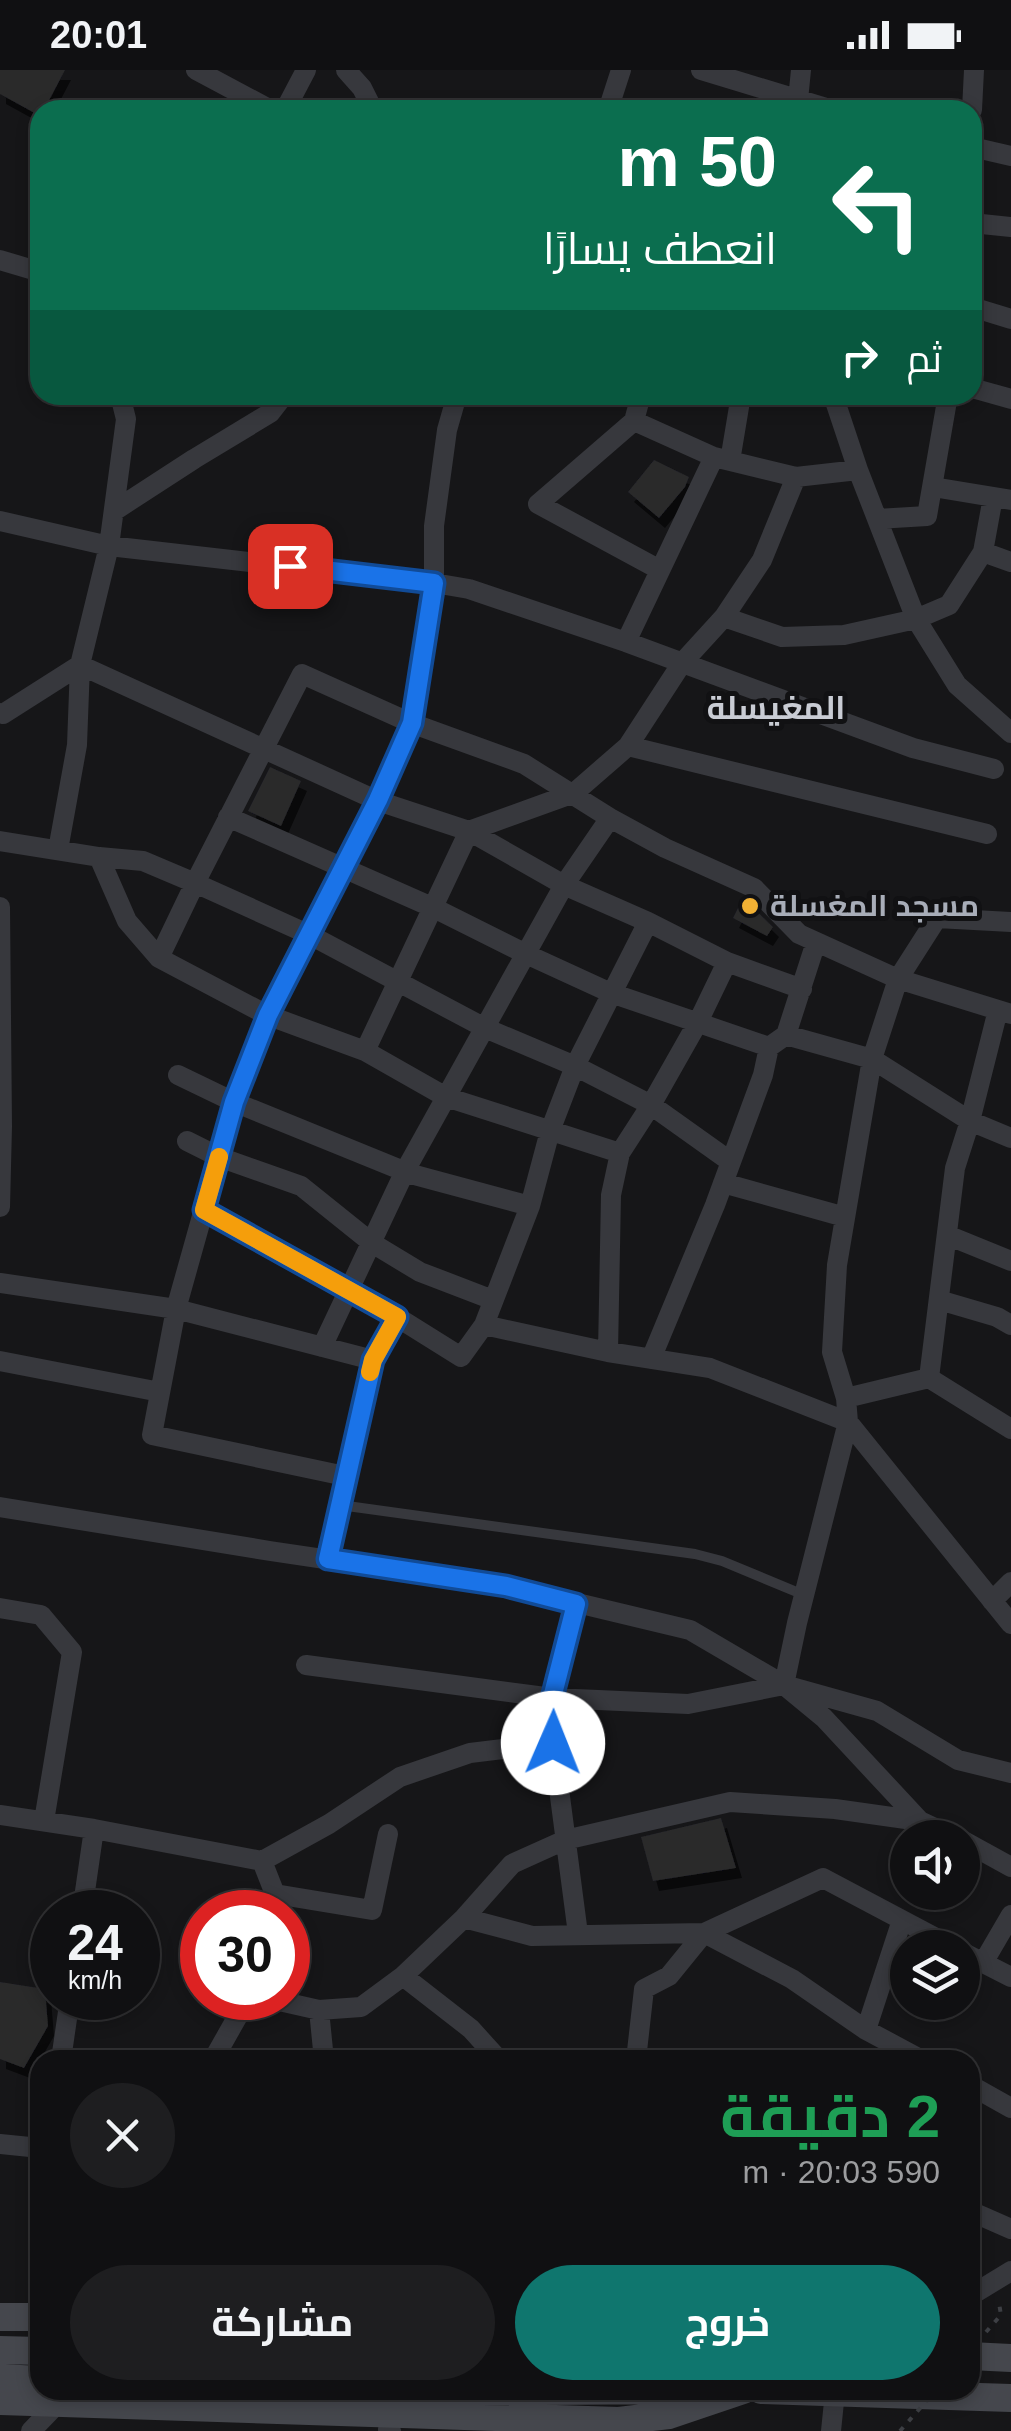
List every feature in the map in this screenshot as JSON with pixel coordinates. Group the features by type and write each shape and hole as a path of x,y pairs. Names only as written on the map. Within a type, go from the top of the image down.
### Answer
{"main road":[{"path":"0,2316 30,2317"},
{"path":"0,2350 30,2351"},
{"path":"980,2356 1011,2358"},
{"path":"0,2378 30,2380"},
{"path":"980,2397 1011,2398"},
{"path":"0,2402 390,2426 619,2421 669,2415 713,2400"}],"street":[{"path":"196,70 252,100"},
{"path":"290,100 306,70"},
{"path":"346,70 368,100"},
{"path":"611,100 621,70"},
{"path":"701,70 784,100"},
{"path":"798,100 800,70"},
{"path":"972,100 974,70"},
{"path":"982,149 1011,156"},
{"path":"982,224 1011,227"},
{"path":"0,260 30,269"},
{"path":"982,310 1011,318"},
{"path":"982,391 1011,399"},
{"path":"122,405 126,419"},
{"path":"58,850 77,746 80,665 109,546 126,419 131,405"},
{"path":"114,511 270,413 276,405"},
{"path":"345,1476 152,1435 176,1309 234,1102 268,1015 345,868 412,723 434,583 434,526 454,405"},
{"path":"638,405 634,421 538,504 660,570"},
{"path":"626,642 660,570 722,459 737,405"},
{"path":"835,405 916,619 957,685 1011,733"},
{"path":"877,519 927,516 946,405"},
{"path":"634,421 722,459 796,477 858,470"},
{"path":"366,1051 470,831 574,793 628,746 682,662 724,617 762,560 796,477"},
{"path":"724,617 782,637 844,636 916,619 948,605 983,552 1002,498 932,487"},
{"path":"0,521 109,546 469,589 914,748 994,770"},
{"path":"983,552 1011,562"},
{"path":"1,717 80,665"},
{"path":"80,665 378,800 470,831 564,886 727,962 802,989"},
{"path":"160,958 302,674 412,723 524,764 665,848 754,888 799,934 898,979 1004,1012 955,1168 929,1378"},
{"path":"628,746 987,834"},
{"path":"228,816 612,992 698,1022 872,1059 970,1121 1011,1138"},
{"path":"322,1347 405,1171 564,886 610,818"},
{"path":"0,841 143,860 195,882 310,935 485,1028 575,1066 651,1105 731,1162"},
{"path":"100,857 127,920 160,958 268,1015 366,1051 446,1097 620,1152"},
{"path":"0,907 0,1206"},
{"path":"784,1685 848,1422 846,1398 832,1352 837,1266 872,1059 898,979 936,918 1011,922"},
{"path":"204,1210 461,1357 484,1324 530,1206 550,1131 575,1066 648,922"},
{"path":"652,1359 777,1041 802,989 816,942"},
{"path":"608,1352 610,1194 620,1152 698,1022 727,962"},
{"path":"178,1074 234,1102 405,1171 530,1206"},
{"path":"187,1141 219,1157 301,1186 372,1243 420,1272 493,1300"},
{"path":"724,1183 845,1217"},
{"path":"947,1235 1011,1261"},
{"path":"0,1283 176,1309 373,1360"},
{"path":"939,1300 1011,1324"},
{"path":"328,1559 373,1360 397,1317"},
{"path":"484,1324 608,1352 710,1368 848,1422 1011,1624"},
{"path":"0,1361 160,1392"},
{"path":"846,1398 929,1378 1011,1429"},
{"path":"0,1507 506,1586 690,1630 784,1685 824,1718 919,1820"},
{"path":"992,1601 1011,1582"},
{"path":"576,1604 552,1698 553,1743 578,1934"},
{"path":"0,1608 40,1616 72,1652 44,1821"},
{"path":"306,1665 552,1698 688,1704 784,1685 877,1712 958,1760 1011,1772"},
{"path":"0,1814 262,1861 400,1778 470,1753 553,1743"},
{"path":"310,2008 361,2006 403,1976 464,1918 512,1864 565,1840 730,1802 836,1809 913,1820"},
{"path":"85,1890 94,1829"},
{"path":"310,1906 372,1910 388,1834"},
{"path":"980,1850 1011,1866"},
{"path":"262,1861 270,1890"},
{"path":"637,2050 644,1989 669,1976 704,1934 823,1878 921,1930"},
{"path":"983,1962 1011,1915"},
{"path":"464,1918 532,1936 704,1934 792,1979 866,2030 903,2050"},
{"path":"866,2030 902,1920"},
{"path":"980,1961 1011,1977"},
{"path":"403,1976 471,2029 490,2050"},
{"path":"318,2010 323,2050"},
{"path":"62,2050 67,2020"},
{"path":"219,2050 236,2020"},
{"path":"980,2091 1011,2108"},
{"path":"0,2144 30,2147"},
{"path":"980,2216 1011,2230"},
{"path":"980,2290 1011,2271"},
{"path":"832,2430 834,2400"},
{"path":"31,2431 57,2404"}],"lane":[{"path":"339,1505 694,1554 722,1561 804,1595"}],"path":[{"path":"900,2431 927,2400"}],"building":[{"path":"0,70 65,70 49,100 30,100 30,110 0,94"},
{"path":"654,460 689,477 659,518 628,492"},
{"path":"270,767 301,781 281,826 248,811"},
{"name":"مسجد المغسلة","path":"743,898 773,927 767,936 733,918"},
{"path":"721,1818 736,1868 653,1881 641,1837"},
{"path":"0,1982 30,1987 30,2020 48,2020 48,2026 34,2050 30,2050 24,2068 0,2059"}],"slow traffic":[{"path":"219,1157 204,1210 397,1317 370,1372"}],"place":[{"name":"مسجد المغسلة","path":"750,906"}],"district":[{"name":"المغيسلة","path":"776,708"}],"route":[{"path":"290,566 434,583 412,723 378,800 268,1015 234,1102 204,1210 397,1317 373,1360 328,1559 506,1586 576,1604 552,1698 553,1743"}]}
